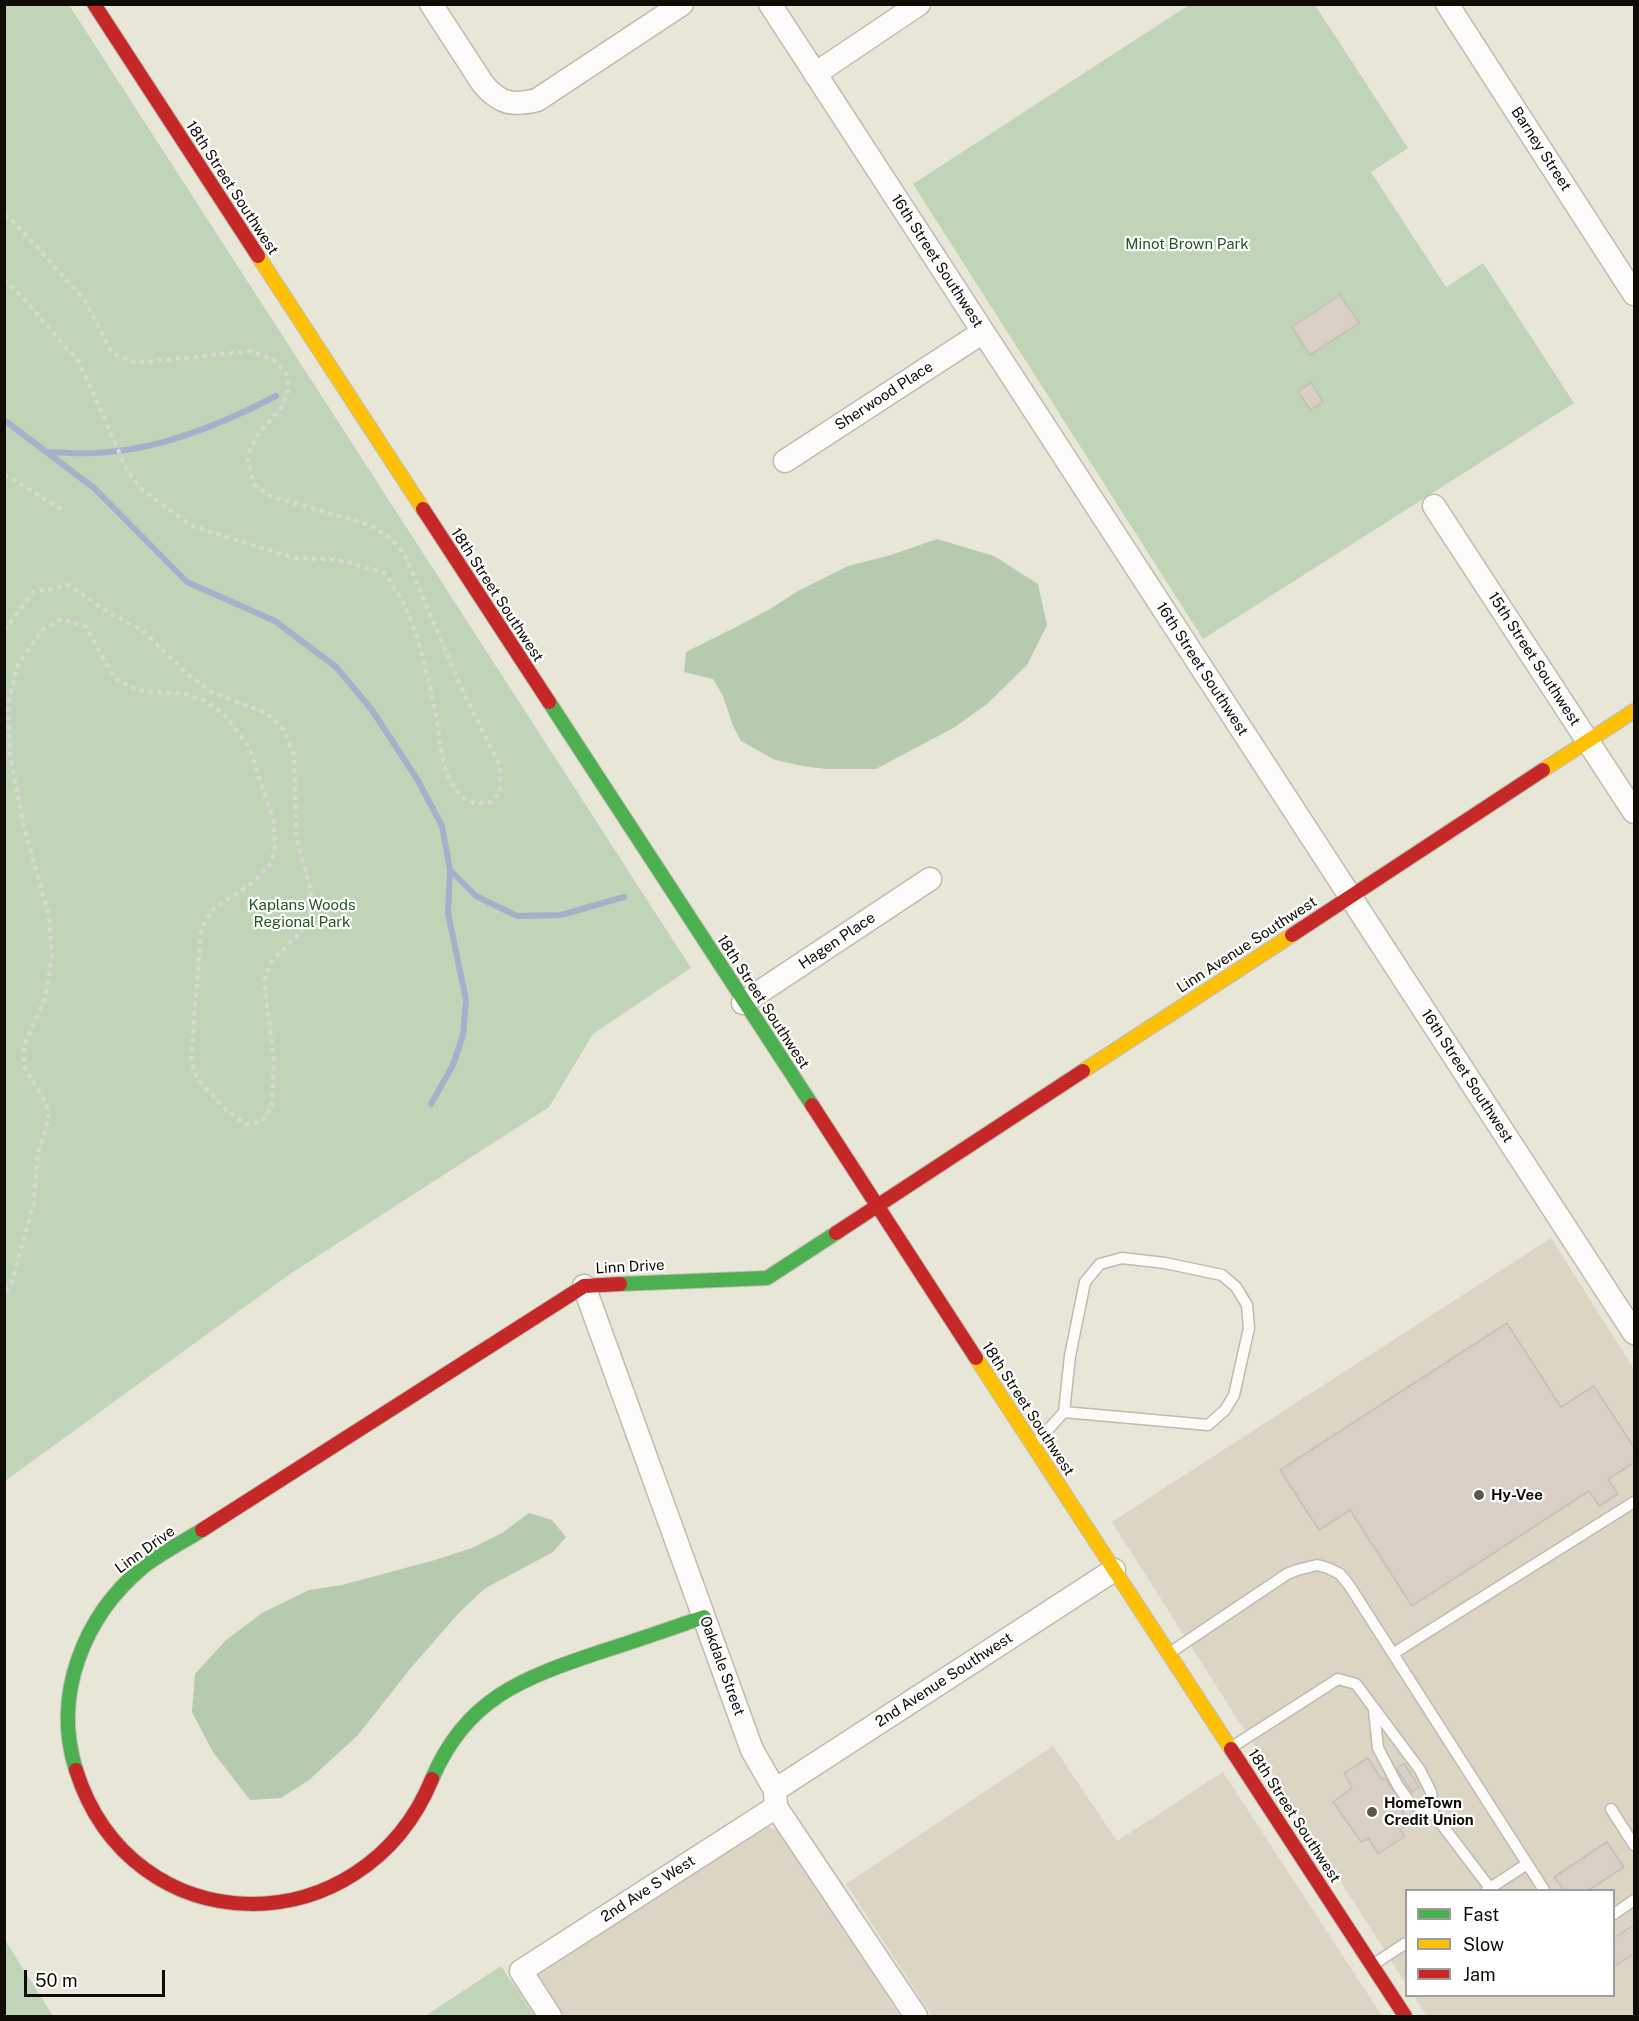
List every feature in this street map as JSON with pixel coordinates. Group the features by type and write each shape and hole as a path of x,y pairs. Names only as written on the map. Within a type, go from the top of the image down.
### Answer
{"street":[{"name":"18th Street Southwest","path":"94,4 1405,2016"},
{"path":"431,4 483,84 492,94 503,101 522,104 537,100 682,4"},
{"name":"16th Street Southwest","path":"770,4 1635,1333"},
{"path":"815,74 920,4"},
{"name":"Barney Street","path":"1447,4 1635,294"},
{"name":"Sherwood Place","path":"785,461 983,332"},
{"name":"15th Street Southwest","path":"1434,506 1635,812"},
{"name":"Linn Avenue Southwest","path":"877,1207 1635,711"},
{"name":"Hagen Place","path":"744,1003 930,879"},
{"name":"Linn Drive","path":"704,1617 537,1674 495,1696 477,1711 457,1733 441,1758 415,1815 396,1842 378,1860 357,1875 334,1888 304,1899 272,1905 246,1905 214,1901 165,1882 144,1869 124,1852 107,1832 89,1805 77,1775 70,1744 68,1718 70,1692 77,1660 86,1636 99,1614 120,1588 144,1567 584,1286 767,1278 877,1207"},
{"name":"Oakdale Street","path":"584,1286 752,1750 776,1798 915,2016"},
{"name":"2nd Avenue Southwest","path":"776,1798 1113,1570"},
{"name":"2nd Ave S West","path":"550,2016 521,1971 776,1798"}],"lane":[{"path":"1033,1446 1064,1412 1070,1356 1085,1282 1100,1264 1122,1258 1165,1263 1222,1275 1236,1287 1247,1305 1249,1328 1234,1395 1225,1410 1208,1425 1064,1412"},
{"path":"1394,1653 1635,1502"},
{"path":"1168,1653 1287,1574 1317,1565 1340,1574 1394,1653 1543,1889"},
{"path":"1230,1748 1338,1679 1356,1684 1420,1770 1431,1792 1433,1813 1489,1889 1527,1864"},
{"path":"1374,1710 1378,1748 1398,1786 1411,1804 1433,1813"},
{"path":"1611,1809 1635,1845"},
{"path":"1615,1913 1635,1900"},
{"path":"1372,1966 1405,1944"}],"path":[{"path":"4,215 84,299 112,353 135,363 250,351 273,359 286,375 289,388 282,407 256,437 247,457 254,484 270,496 370,525 389,537 404,553 461,687 500,766 500,791 492,802 475,804 464,798 451,781 440,746 436,716 415,630 402,599 385,573 339,560 294,558 192,526 141,489 128,472 79,362 16,290 4,281"},
{"path":"4,474 64,511"},
{"path":"4,630 34,592 69,585 111,614 142,630 188,675 212,692 266,713 284,730 294,756 296,837 310,891 310,912 301,932 272,961 264,981 274,1062 272,1106 262,1122 246,1124 228,1112 197,1079 191,1059 201,929 213,909 254,883 269,865 274,850 274,822 249,747 224,714 206,701 185,694 140,691 115,679 86,627 62,619 43,629 18,664 8,704 10,756 24,827 49,916 52,957 45,998 24,1046 24,1067 46,1103 49,1119 38,1153 34,1203 12,1281 4,1294"}],"shaded area":[{"path":"1551,1238 1634,1369 1634,2013 1629,2016 1427,2016 1415,1997 1615,1997 1615,1889 1405,1889 1405,1982 1112,1522"},
{"path":"1053,1746 1117,1841 1223,1772 1382,2016 932,2016 846,1884"},
{"path":"767,1826 781,1832 900,2016 534,2016 512,1983 759,1828"}],"green space":[{"name":"Kaplans Woods Regional Park","path":"4,5 69,5 691,968 593,1034 549,1107 290,1274 5,1481"},
{"name":"Minot Brown Park","path":"1189,5 1315,5 1408,148 1371,172 1446,287 1483,263 1574,403 1203,639 913,184"},
{"path":"937,539 994,556 1038,584 1047,625 1027,665 987,704 955,727 876,769 825,769 775,760 741,741 733,726 723,696 713,679 684,672 686,652 770,609 798,591 848,566 891,555"},
{"path":"529,1513 552,1520 566,1537 553,1552 484,1589 457,1615 410,1669 358,1735 309,1780 281,1798 250,1800 213,1752 192,1712 195,1674 226,1640 262,1613 309,1590 342,1585 472,1548 502,1533"},
{"path":"5,1940 53,2016 5,2016"},
{"path":"501,1966 534,2016 425,2016"}],"building":[{"path":"1340,295 1359,323 1310,355 1292,327"},
{"path":"1311,383 1323,402 1310,410 1298,391"},
{"path":"1507,1323 1561,1407 1594,1386 1635,1449 1635,1462 1608,1479 1618,1494 1599,1506 1589,1491 1412,1606 1350,1510 1319,1530 1280,1470"},
{"name":"HomeTown Credit Union","path":"1368,1758 1382,1780 1385,1778 1410,1823 1400,1830 1405,1836 1378,1854 1369,1839 1361,1842 1333,1802 1352,1788 1344,1773"},
{"path":"1404,1763 1419,1787 1412,1792 1397,1769"},
{"path":"1607,1842 1624,1867 1591,1889 1563,1889 1554,1877"},
{"path":"1635,1924 1635,1953 1615,1966 1615,1937"}],"waterway":[{"path":"47,452 117,451 164,442 233,417 276,396"},
{"path":"4,420 94,488 187,582 275,621 336,667 372,710 417,779 442,826 450,870 448,913 466,1000 463,1035 453,1065 431,1104"},
{"path":"450,870 476,896 517,916 561,915 624,897"}],"traffic: fast":[{"path":"549,702 812,1105"},
{"path":"620,1284 767,1278 836,1233"},
{"path":"76,1770 70,1742 68,1714 71,1686 78,1659 90,1633 104,1609 143,1567 202,1530"},
{"path":"432,1779 446,1751 462,1729 480,1710 500,1695 546,1671 704,1617"}],"traffic: slow":[{"path":"258,256 423,509"},
{"path":"1543,770 1634,711"},
{"path":"1083,1071 1292,935"},
{"path":"976,1358 1231,1749"}],"traffic: jam":[{"path":"94,4 258,256"},
{"path":"423,509 549,702"},
{"path":"1292,935 1543,770"},
{"path":"836,1233 1083,1071"},
{"path":"812,1105 976,1358"},
{"path":"202,1530 584,1286 620,1284"},
{"path":"1231,1749 1405,2016"},
{"path":"76,1770 105,1828 146,1870 195,1895 249,1904 304,1897 355,1873 399,1834 432,1779"}],"place":[{"name":"Hy-Vee","path":"1479,1495"},
{"name":"HomeTown Credit Union","path":"1372,1812"}]}
